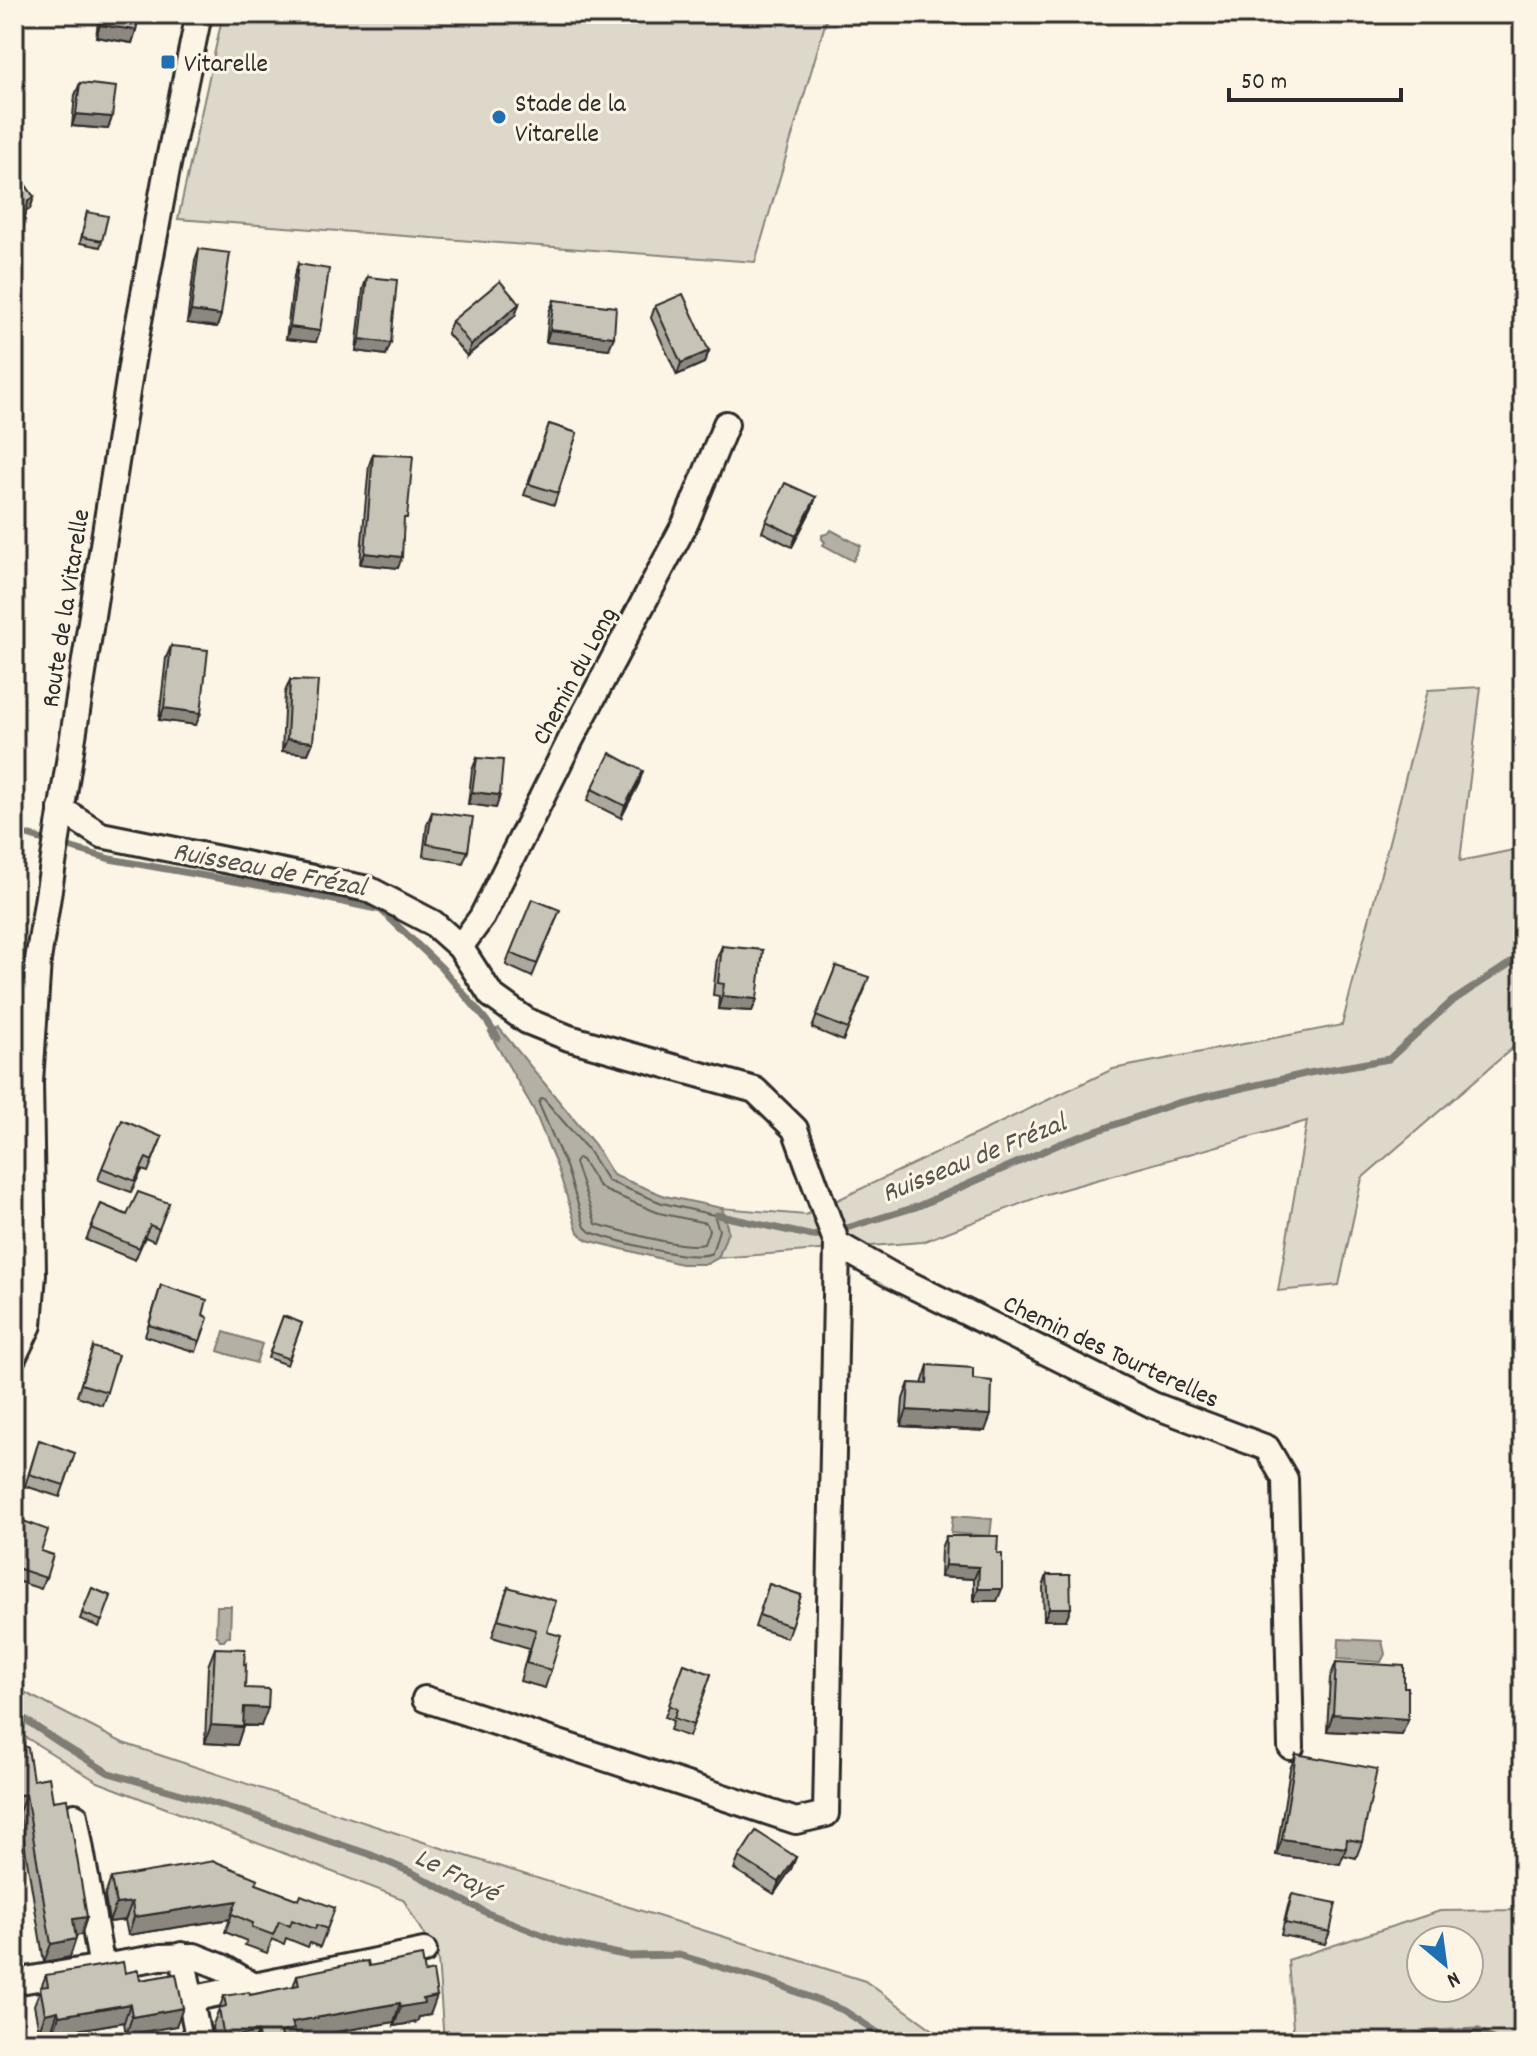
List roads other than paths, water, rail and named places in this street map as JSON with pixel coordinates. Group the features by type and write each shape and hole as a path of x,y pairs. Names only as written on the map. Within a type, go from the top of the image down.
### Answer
{"street":[{"name":"Route de la Vitarelle","path":"14,1356 29,1325 33,1274 30,1082 38,960 133,354 199,14"},
{"name":"Chemin du Long","path":"460,947 482,917 571,739 686,522 726,424"},
{"path":"59,817 101,835 368,889 433,923 460,947 491,995 527,1021 569,1038 755,1090 795,1129 837,1244 826,1814 796,1821 425,1699"},
{"name":"Chemin des Tourterelles","path":"837,1244 891,1275 1153,1405 1267,1448 1285,1479 1291,1747"},
{"path":"75,1816 102,1968"},
{"path":"190,1999 424,1951"},
{"path":"182,1955 199,2042"},
{"path":"14,1982 182,1955 214,1964 254,1986"}],"water":[{"path":"831,530 861,546 853,561 823,545 822,535"},
{"path":"499,1028 595,1145 613,1175 665,1196 722,1208 728,1231 718,1258 707,1264 681,1264 587,1240 578,1232 559,1172 534,1110 489,1032"},
{"path":"224,1332 262,1344 256,1363 218,1351"},
{"path":"953,1516 992,1519 990,1536 951,1533"},
{"path":"217,1606 231,1606 230,1637 224,1641 216,1636"},
{"path":"1339,1639 1382,1641 1385,1654 1381,1662 1338,1659"}],"waterway":[{"name":"Ruisseau de Frézal","path":"14,831 50,842"},
{"name":"Ruisseau de Frézal","path":"62,845 110,859 381,910 441,967 498,1038"},
{"name":"Ruisseau de Frézal","path":"717,1215 813,1236 840,1230 916,1207 1062,1143 1177,1103 1309,1073 1389,1059 1451,1002 1523,957"},
{"name":"Le Frayé","path":"14,1712 109,1773 237,1810 369,1854 415,1874 487,1913 561,1942 629,1956 679,1955 771,1982 843,2010 892,2042"},
{"name":"Le Frayé","path":"1391,2042 1428,2033 1479,2031 1498,2042"}],"place":[{"name":"Vitarelle","path":"168,62"},
{"name":"Stade de la Vitarelle","path":"499,117"}]}
